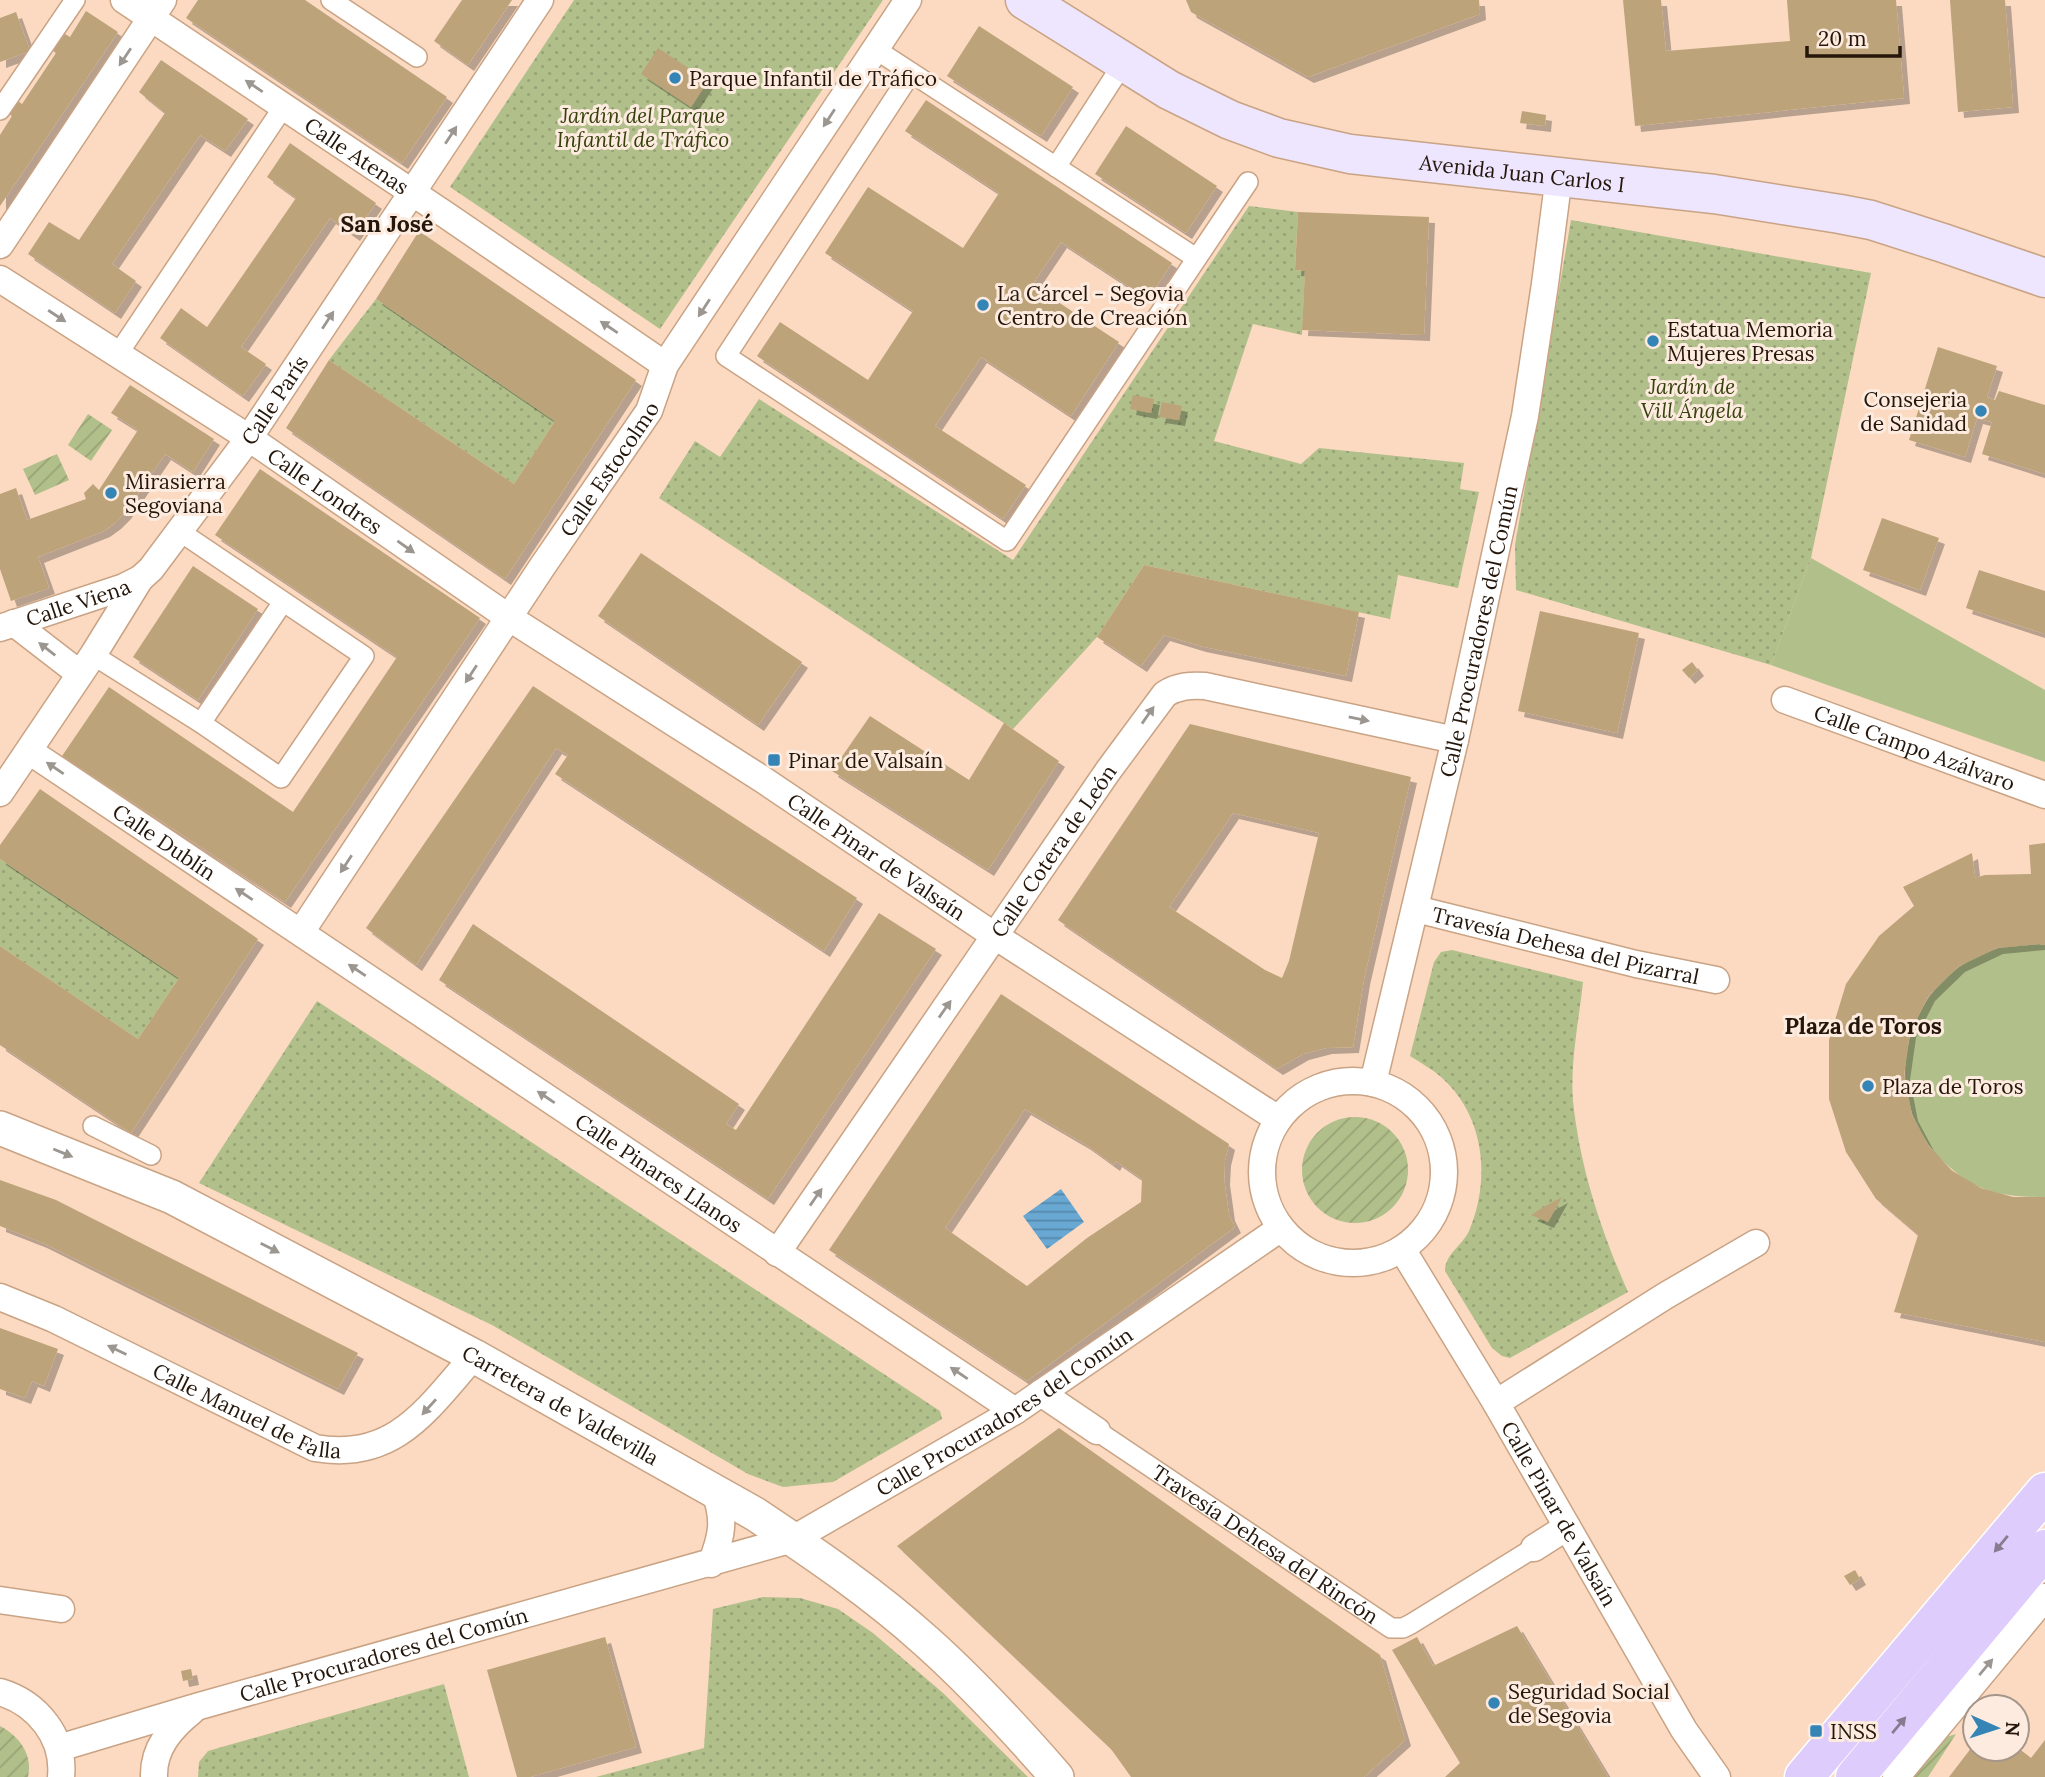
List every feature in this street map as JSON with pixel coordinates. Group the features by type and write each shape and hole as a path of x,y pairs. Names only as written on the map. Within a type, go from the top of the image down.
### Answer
{"main road":[{"name":"Avenida Juan Carlos I","path":"1025,0 1198,105 1279,138 1350,154 1714,194 1871,220 2045,278"},
{"path":"1804,1777 2045,1492"},
{"path":"1855,1777 2045,1549"}],"street":[{"path":"0,110 75,0"},
{"name":"Calle Atenas","path":"124,0 157,9 284,106 665,365"},
{"path":"331,0 417,57"},
{"name":"Calle París","path":"0,793 140,579 151,569 249,438 540,0"},
{"name":"Calle Estocolmo","path":"301,932 649,411 665,365 908,0"},
{"path":"0,244 157,9"},
{"path":"874,49 1196,258"},
{"path":"1056,167 1124,62"},
{"path":"911,73 726,356 1007,541 1248,182"},
{"path":"118,354 284,106"},
{"name":"Calle Procuradores del Común","path":"1373,1083 1455,740 1525,416 1559,176"},
{"name":"Calle Londres","path":"0,279 249,438 509,617"},
{"path":"86,664 201,723 281,778 364,656 179,531"},
{"name":"Calle Viena","path":"7,625 124,587 140,579"},
{"path":"201,723 283,602"},
{"name":"Calle Pinar de Valsaín","path":"509,617 762,779 995,936 1278,1119"},
{"name":"Calle Viena","path":"7,625 86,664"},
{"name":"Calle Cotera de León","path":"777,1253 1165,694 1176,688 1192,685 1205,687 1455,740"},
{"name":"Calle Campo Azálvaro","path":"1785,700 2045,795"},
{"name":"Calle Dublín","path":"29,751 301,932"},
{"name":"Travesía Dehesa del Pizarral","path":"1416,909 1636,964 1716,980"},
{"name":"Calle Pinares Llanos","path":"301,932 1015,1411"},
{"path":"1352,1080 1373,1083 1396,1091 1415,1104 1430,1123 1440,1144 1444,1168 1442,1192 1434,1214 1420,1233 1402,1249 1385,1257 1347,1263 1310,1252 1281,1228 1269,1207 1263,1185 1262,1162 1278,1119 1293,1103 1310,1091 1331,1083 1352,1080"},
{"path":"93,1126 151,1155"},
{"name":"Carretera de Valdevilla","path":"0,1128 172,1197 474,1356 714,1489 793,1539 874,1597 926,1640 991,1703 1057,1777"},
{"name":"Calle Procuradores del Común","path":"59,1748 793,1539 1015,1411 1281,1228"},
{"path":"1496,1403 1665,1296 1756,1243"},
{"name":"Calle Pinar de Valsaín","path":"1402,1249 1496,1403 1684,1730 1717,1777"},
{"name":"Calle Manuel de Falla","path":"0,1297 54,1319 315,1448 335,1452 357,1450 380,1443 404,1431 416,1422 474,1356"},
{"name":"Travesía Dehesa del Rincón","path":"1041,1394 1391,1628 1403,1628 1411,1624 1567,1527"},
{"path":"711,1564 719,1546 723,1518 714,1489"},
{"path":"1896,1777 2045,1597"},
{"path":"0,1600 61,1609"},
{"path":"0,1692 24,1702 41,1716 59,1748 61,1777"},
{"path":"154,1777 160,1746 177,1724 196,1707"}],"green space":[{"name":"Jardín del Parque Infantil de Tráfico","path":"574,0 883,0 660,329 450,187"},
{"path":"1249,206 1298,212 1295,270 1305,271 1302,335 1253,324 1214,441 1301,464 1319,448 1464,463 1460,489 1479,492 1458,588 1398,575 1390,619 1144,565 1097,637 1013,729 659,498 695,441 720,457 759,399 1013,560"},
{"name":"Jardín de Vill Ángela","path":"1571,220 1871,273 1811,558 1771,665 1516,590 1515,545"},
{"path":"376,299 555,421 514,484 329,360"},
{"path":"88,414 112,430 91,461 68,445"},
{"path":"57,454 69,480 35,495 23,469"},
{"path":"1811,558 2045,690 2045,762 1771,665"},
{"path":"0,859 179,978 138,1039 0,946"},
{"path":"2012,945 2045,945 2045,1197 2013,1196 1990,1191 1970,1182 1939,1157 1919,1129 1908,1099 1905,1068 1910,1037 1922,1008 1941,983 1966,963 1996,949"},
{"path":"1452,950 1583,982 1573,1071 1576,1126 1593,1199 1628,1292 1510,1358 1502,1356 1492,1348 1445,1271 1451,1255 1469,1231 1476,1211 1481,1170 1475,1129 1456,1093 1438,1074 1410,1056 1434,962 1441,952"},
{"path":"317,1001 940,1411 942,1419 833,1482 783,1487 748,1474 492,1325 199,1183"},
{"path":"1355,1117 1375,1121 1392,1133 1404,1150 1408,1170 1404,1190 1392,1207 1375,1219 1355,1223 1335,1219 1318,1207 1306,1190 1302,1170 1306,1150 1318,1133 1335,1121"},
{"path":"763,1597 800,1598 838,1609 873,1633 943,1693 1028,1777 596,1777 704,1748 713,1609"},
{"path":"444,1684 469,1777 198,1777 199,1762 208,1751"},
{"path":"0,1726 19,1740 23,1747 28,1761 28,1777 0,1777"},
{"path":"1956,1734 1928,1777 1907,1777 1936,1740"}],"water":[{"path":"1061,1189 1084,1222 1047,1249 1023,1216"}],"building":[{"path":"198,0 305,0 447,97 402,163 186,18"},
{"path":"462,0 512,0 468,65 434,41"},
{"path":"1186,0 1479,0 1480,14 1308,77 1191,12"},
{"path":"1623,0 1661,0 1666,51 1790,41 1787,0 1896,0 1904,98 1635,126"},
{"path":"1950,0 2005,0 2013,107 1958,112"},
{"path":"86,11 118,32 0,206 0,135 12,116 5,111 14,98 22,104 56,53 49,48 60,31 70,37"},
{"path":"16,12 30,51 0,62 0,18"},
{"path":"979,26 1073,87 1041,136 947,76"},
{"name":"Parque Infantil de Tráfico","path":"658,48 708,81 691,107 641,74"},
{"path":"161,60 248,119 225,151 200,135 112,264 136,281 115,313 28,254 49,222 79,240 165,113 139,92"},
{"name":"La Cárcel - Segovia Centro de Creación","path":"926,100 1172,263 1148,299 1061,242 1032,285 1119,342 1071,416 981,357 935,426 1026,485 1003,519 757,356 780,322 868,380 913,311 825,253 868,187 963,248 999,193 905,131"},
{"path":"1522,111 1546,115 1545,126 1520,123"},
{"path":"1126,126 1217,186 1186,233 1095,174"},
{"path":"290,143 376,203 354,235 330,218 241,347 266,364 243,396 160,338 181,308 207,327 296,198 267,177"},
{"path":"1298,212 1429,217 1424,335 1302,330 1305,271 1295,270"},
{"path":"419,231 636,380 505,579 286,428 329,360 514,484 555,421 376,299"},
{"name":"Consejeria de Sanidad","path":"1938,347 1997,366 1987,397 1995,400 1999,391 2045,405 2045,474 1982,454 1992,422 1977,418 1965,457 1909,440"},
{"name":"Mirasierra Segoviana","path":"130,385 214,439 193,472 165,454 125,513 115,523 104,531 38,557 49,588 11,601 0,569 0,494 16,488 27,520 86,499 84,493 93,484 99,490 138,430 111,413"},
{"path":"1133,395 1154,399 1151,413 1130,409"},
{"path":"1162,402 1182,406 1179,420 1159,417"},
{"path":"260,469 480,618 285,902 62,756 109,687 293,812 397,657 215,535"},
{"path":"1882,518 1939,538 1920,590 1863,570"},
{"path":"641,553 802,662 758,725 598,616"},
{"path":"1144,565 1359,612 1346,676 1200,646 1164,635 1141,666 1097,637"},
{"path":"193,566 258,609 198,700 133,657"},
{"path":"1979,570 2045,591 2045,634 1966,608"},
{"path":"1540,611 1639,633 1617,733 1518,711"},
{"path":"1692,662 1698,670 1689,678 1682,670"},
{"path":"533,686 857,898 824,951 555,774 568,755 556,748 416,965 366,928"},
{"path":"870,716 969,780 1004,723 1059,761 988,870 832,771"},
{"path":"1190,724 1411,777 1364,979 1353,1047 1326,1048 1303,1054 1277,1069 1058,920","holes":["1233,813 1319,833 1289,961 1282,978 1265,970 1169,907"]},
{"path":"40,789 258,939 131,1133 0,1045 0,946 138,1039 179,978 0,859 0,845"},
{"name":"Plaza de Toros","path":"2045,843 2045,945 1997,948 1959,966 1929,995 1910,1032 1904,1074 1912,1115 1928,1145 1951,1170 1981,1188 2013,1197 2045,1197 2045,1342 1894,1312 1918,1235 1876,1199 1846,1152 1829,1099 1829,1040 1846,984 1879,936 1914,906 1903,887 1972,853 1975,878 1985,875 2031,874 2029,845"},
{"path":"879,913 936,949 768,1199 439,980 473,924 739,1104 726,1124 736,1130"},
{"path":"1001,994 1229,1144 1224,1179 1229,1215 1235,1227 1027,1381 829,1250","holes":["1025,1109 1085,1144 1114,1165 1116,1161 1142,1179 1141,1202 1087,1238 1027,1286 945,1228"]},
{"path":"0,1180 56,1200 358,1353 338,1389 41,1242 0,1226"},
{"path":"1562,1197 1548,1222 1531,1215 1542,1208"},
{"path":"0,1328 58,1349 44,1386 32,1381 25,1398 0,1389"},
{"path":"1059,1428 1380,1655 1405,1740 1364,1777 1131,1777 1111,1749 897,1546"},
{"path":"1855,1570 1860,1579 1850,1585 1844,1576"},
{"name":"Seguridad Social de Segovia","path":"1517,1626 1608,1777 1445,1777 1460,1763 1392,1650 1417,1637 1433,1666"},
{"path":"605,1637 636,1747 530,1777 517,1777 487,1670"},
{"path":"191,1669 193,1679 183,1681 181,1671"},
{"path":"2045,1740 2045,1777 1949,1777 1961,1761 2031,1763 2031,1758"}],"place":[{"name":"Parque Infantil de Tráfico","path":"675,78"},
{"name":"La Cárcel - Segovia Centro de Creación","path":"983,305"},
{"name":"Estatua Memoria Mujeres Presas","path":"1653,341"},
{"name":"Consejeria de Sanidad","path":"1981,411"},
{"name":"Mirasierra Segoviana","path":"111,493"},
{"name":"Pinar de Valsaín","path":"774,760"},
{"name":"Plaza de Toros","path":"1868,1086"},
{"name":"Seguridad Social de Segovia","path":"1494,1703"},
{"name":"INSS","path":"1816,1731"}],"district":[{"name":"San José","path":"387,223"},
{"name":"Plaza de Toros","path":"1863,1025"}]}
